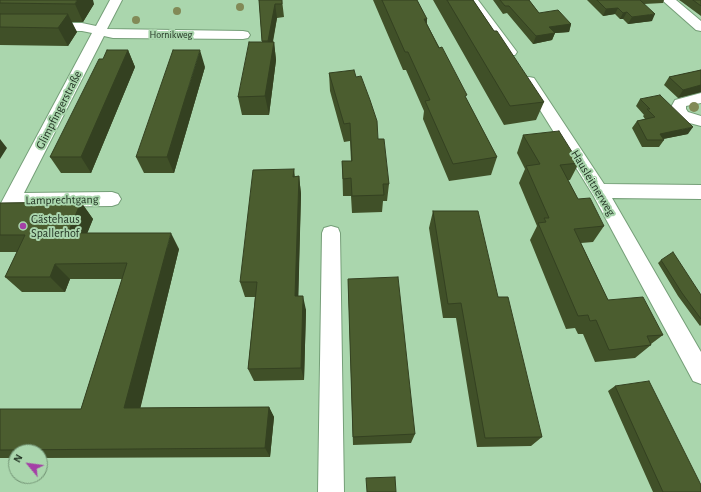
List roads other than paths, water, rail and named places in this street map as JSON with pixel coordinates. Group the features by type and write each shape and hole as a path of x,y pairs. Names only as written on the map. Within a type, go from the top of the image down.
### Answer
{"street":[{"name":"Glimpfingerstraße","path":"1,220 116,0"},
{"name":"Hausleitnerweg","path":"472,0 521,68 599,191 701,373"},
{"path":"668,0 701,27"},
{"name":"Hornikweg","path":"0,26 82,27 113,34 243,35"},
{"path":"701,98 680,103 678,109 683,116 701,121"},
{"path":"599,191 701,192"},
{"name":"Lamprechtgang","path":"12,200 112,199"},
{"path":"331,233 331,492"}],"place":[{"name":"Gästehaus Spallerhof","path":"23,226"}]}
